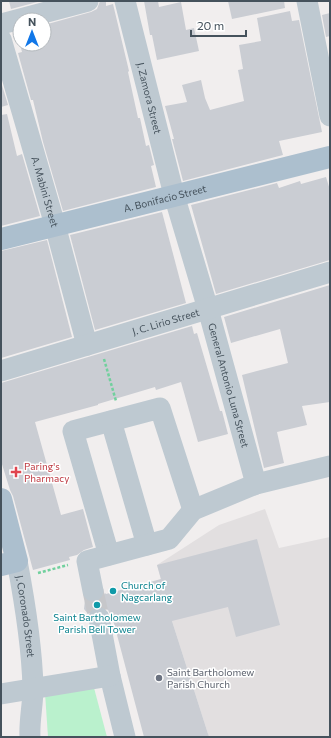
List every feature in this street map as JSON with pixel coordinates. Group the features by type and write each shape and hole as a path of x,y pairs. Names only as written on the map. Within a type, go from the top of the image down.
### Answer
{"main road":[{"name":"A. Bonifacio Street","path":"1,239 330,157"},
{"name":"J. Coronado Street","path":"1,498 13,568"}],"street":[{"path":"1,24 88,1"},
{"name":"J. Zamora Street","path":"125,1 174,195"},
{"path":"307,1 330,116"},
{"name":"A. Mabini Street","path":"1,39 55,225 93,343"},
{"name":"General Antonio Luna Street","path":"174,195 208,309 256,484"},
{"name":"J. C. Lirio Street","path":"1,371 330,272"},
{"path":"109,555 73,431 160,408 193,510"},
{"path":"116,420 147,545"},
{"path":"93,591 87,561 169,539 193,510 256,484 330,466"},
{"name":"J. Coronado Street","path":"13,568 26,605 33,690 30,737"},
{"path":"99,618 110,676 126,737"},
{"path":"1,694 33,690 110,676"}],"path":[{"path":"93,343 116,420"},
{"path":"13,568 87,561"}],"shaded area":[{"path":"265,509 279,548 330,537 330,737 201,736 208,734 172,621 157,565 219,525"}],"green space":[{"path":"93,684 107,737 48,737 45,693"}],"building":[{"path":"9,1 41,1 11,9"},
{"path":"100,1 106,1 106,6 113,4 129,71 138,118 140,118 146,146 149,145 154,165 151,166 156,187 63,211 43,142 33,100 31,100 18,53 52,52 52,23 91,12 97,9"},
{"path":"144,1 158,1 159,7 181,2 186,30 194,28 199,51 157,60 152,35 150,35"},
{"path":"228,1 284,1 285,8 232,19"},
{"path":"290,11 292,21 299,20 322,132 279,141 283,155 183,181 165,106 187,102 182,85 201,80 205,98 210,110 244,101 238,70 243,69 239,45 261,41 257,18"},
{"path":"330,13 330,36 326,37 322,15"},
{"path":"1,82 8,105 1,107"},
{"path":"7,114 17,156 22,154 40,216 1,226 1,115"},
{"path":"326,177 330,190 330,260 216,294 191,205 277,183 279,188 300,181 301,184"},
{"path":"162,212 186,303 95,330 70,235"},
{"path":"47,240 72,337 1,358 1,251"},
{"path":"330,285 330,402 302,406 307,425 277,432 284,463 264,468 242,375 288,363 280,329 231,343 224,317"},
{"path":"192,326 194,334 197,333 228,434 198,442 181,382 156,390 155,387 98,405 35,422 61,515 83,509 93,547 84,550 77,555 69,557 70,560 33,570 13,496 1,461 1,383"},
{"path":"257,539 280,625 236,637 228,607 172,621 209,737 144,737 112,616 108,610 103,607 96,606 88,614 84,609 85,600 96,603 101,600 105,593 106,594 161,579 157,565"}],"tunnel":[{"path":"93,591 99,618"}],"place":[{"name":"Paring's Pharmacy","path":"16,472"},
{"name":"Church of Nagcarlang","path":"113,591"},
{"name":"Saint Bartholomew Parish Bell Tower","path":"97,605"},
{"name":"Saint Bartholomew Parish Church","path":"159,678"}]}
